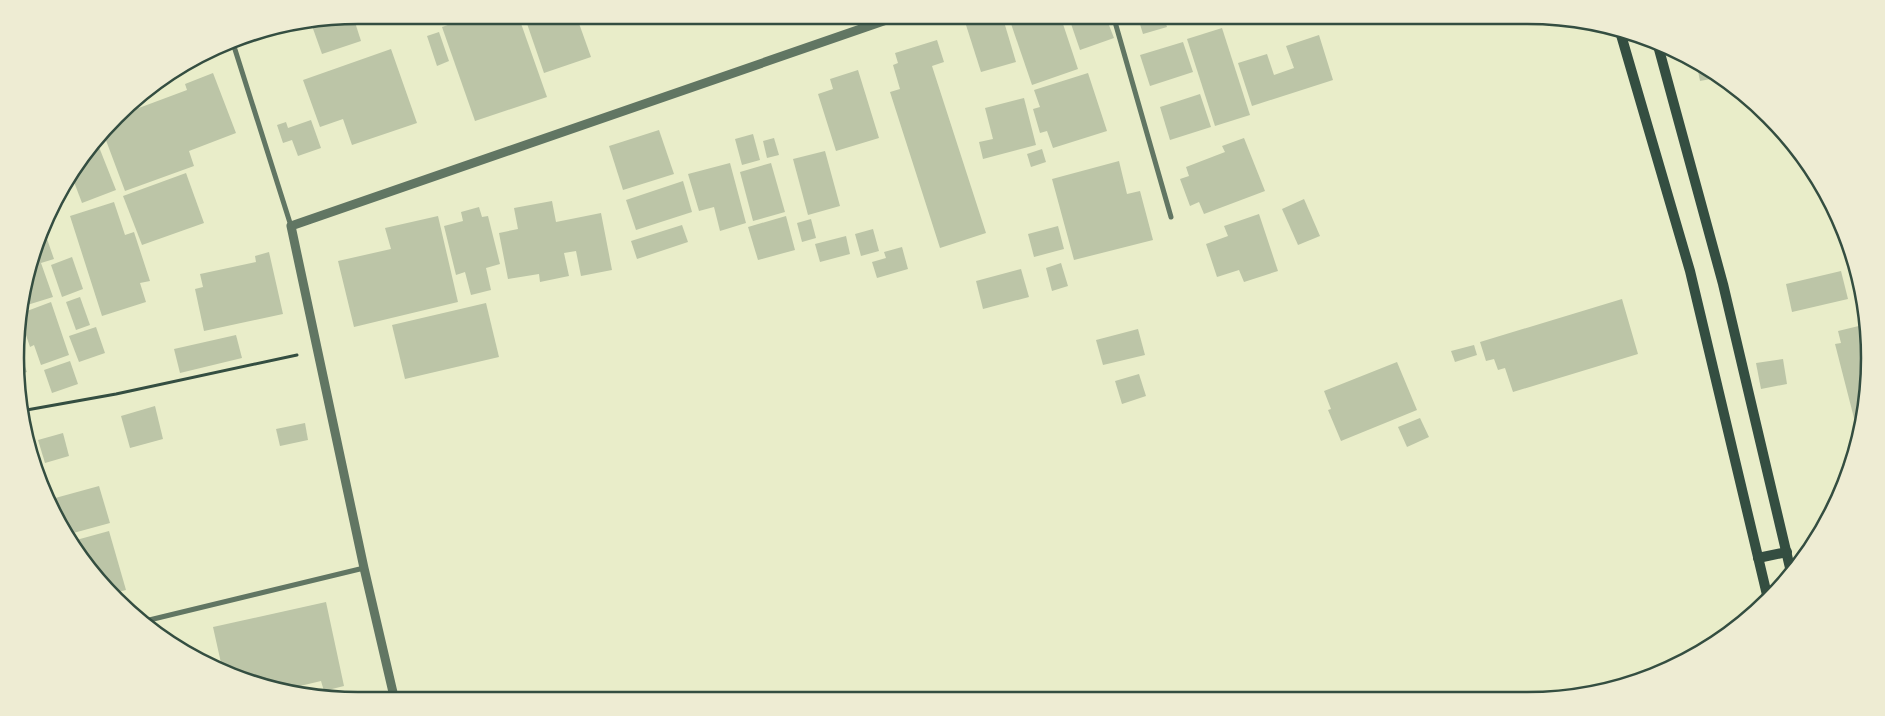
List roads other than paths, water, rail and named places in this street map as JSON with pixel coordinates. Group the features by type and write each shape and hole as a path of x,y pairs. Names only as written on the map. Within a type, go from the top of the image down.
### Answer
{"main road":[{"path":"1622,37 1690,271 1766,591"},
{"path":"1659,51 1723,284 1789,564"},
{"path":"1758,558 1787,552"}],"street":[{"path":"291,226 875,24"},
{"path":"1117,24 1171,217"},
{"path":"234,47 291,226 364,568 393,692"},
{"path":"151,620 364,568"}]}
